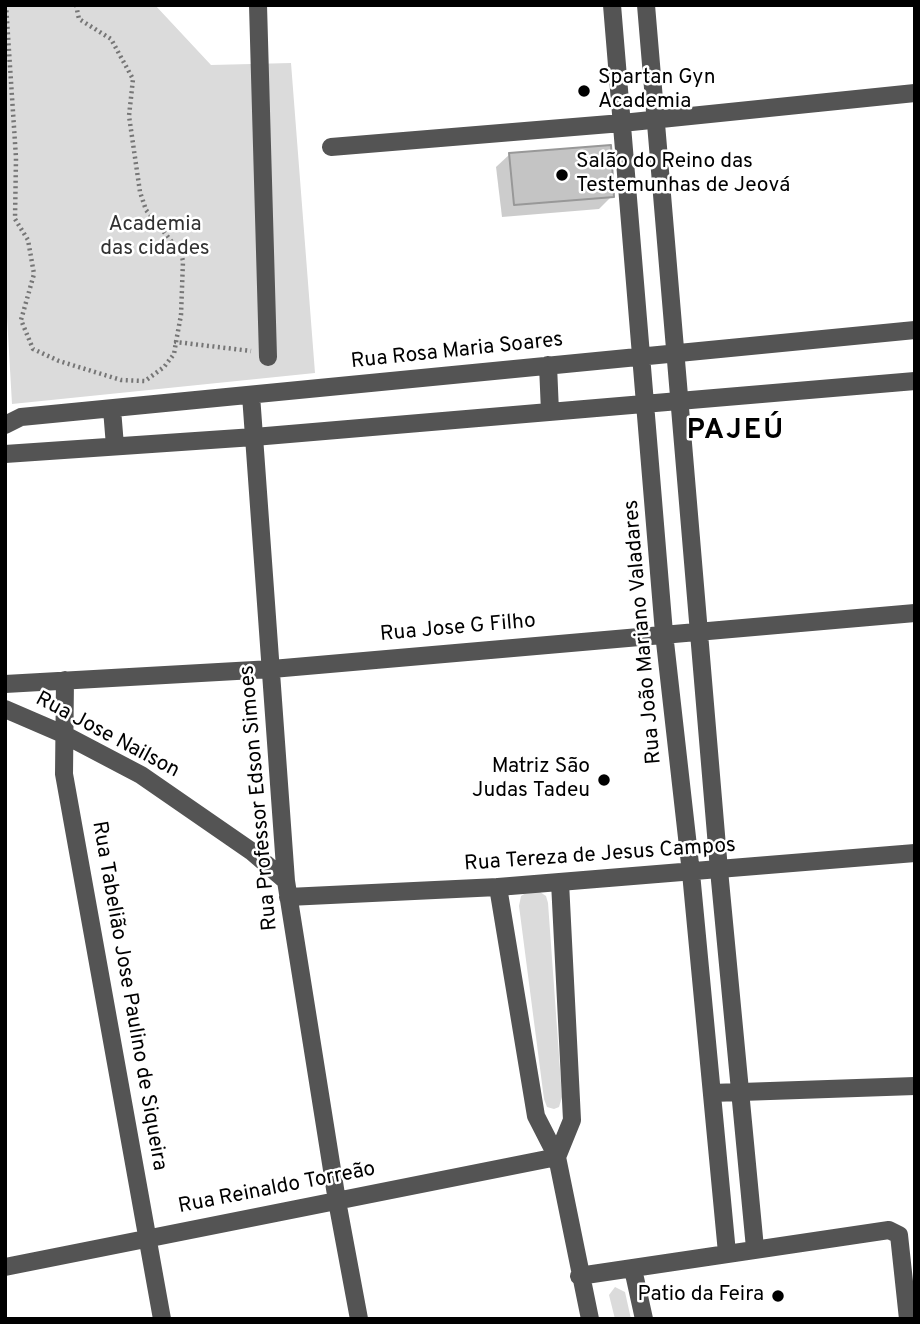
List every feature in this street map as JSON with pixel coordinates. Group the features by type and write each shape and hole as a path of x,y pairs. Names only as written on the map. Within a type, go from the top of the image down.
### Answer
{"street":[{"path":"258,5 268,357"},
{"name":"Rua João Mariano Valadares","path":"612,5 664,633 691,873 727,1253"},
{"path":"646,5 719,870 755,1248"},
{"path":"331,147 622,123 915,93"},
{"name":"Rua Rosa Maria Soares","path":"5,425 21,417 915,330"},
{"path":"548,365 550,412"},
{"path":"5,454 915,381"},
{"name":"Rua Professor Edson Simoes","path":"251,395 287,889 337,1201 359,1319"},
{"path":"112,409 115,446"},
{"name":"Rua Jose G Filho","path":"5,684 272,669 915,613"},
{"name":"Rua Tabelião Jose Paulino de Siqueira","path":"65,680 62,734 64,774 162,1319"},
{"name":"Rua Jose Nailson","path":"5,709 62,734 141,775 251,851 287,889"},
{"name":"Rua Tereza de Jesus Campos","path":"287,889 498,887 915,853"},
{"path":"557,1157 572,1120 560,882"},
{"path":"498,887 536,1116 557,1157 579,1276 590,1319"},
{"path":"712,1093 915,1086"},
{"name":"Rua Reinaldo Torreão","path":"5,1267 557,1157"},
{"path":"579,1276 889,1230 900,1235 908,1319"},
{"path":"633,1269 644,1319"}],"path":[{"path":"6,5 14,117 15,219 28,240 34,274 21,320 33,349 59,361 121,380 145,381 164,367 174,354 181,315 183,261 181,253 146,210 139,192 128,116 133,79 111,39 79,19 76,5"},
{"path":"176,342 218,350 242,348 268,357"}],"green space":[{"name":"Academia das cidades","path":"5,5 155,5 211,65 291,63 315,373 12,404 5,282"},
{"path":"529,891 540,892 546,896 548,903 562,1097 559,1107 554,1109 547,1107 544,1099 519,906 521,896"},
{"path":"615,1287 625,1292 631,1319 615,1319 609,1295"}],"building":[{"name":"Salão do Reino das Testemunhas de Jeová","path":"611,145 614,197 514,205 509,153"}],"place":[{"name":"Spartan Gyn Academia","path":"584,91"},
{"name":"Salão do Reino das Testemunhas de Jeová","path":"562,175"},
{"name":"Matriz São Judas Tadeu","path":"604,780"},
{"name":"Patio da Feira","path":"778,1296"}],"district":[{"name":"PAJEÚ","path":"736,432"}]}
